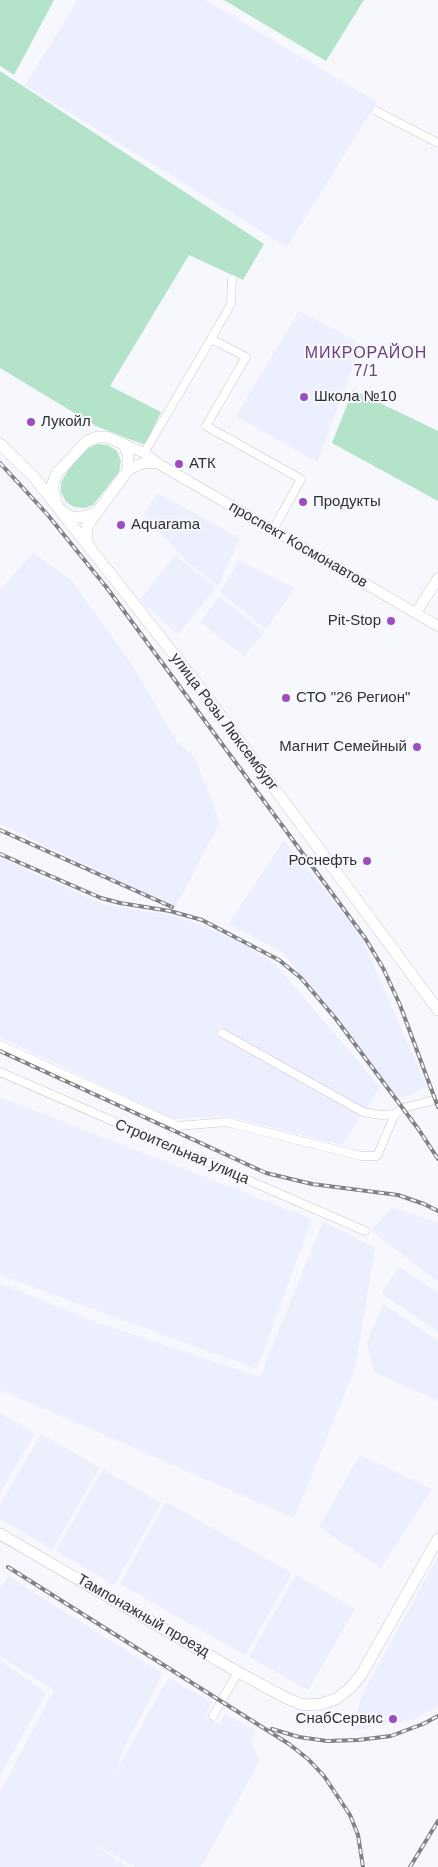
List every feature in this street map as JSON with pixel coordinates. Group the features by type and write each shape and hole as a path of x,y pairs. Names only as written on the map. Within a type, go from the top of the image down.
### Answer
{"main road":[{"path":"32,476 56,473 92,439 107,437 124,444 128,454 128,470 87,526 87,544"},
{"name":"улица Розы Люксембург","path":"0,444 32,476 195,681 438,1010"},
{"path":"56,473 52,486 58,508 76,518 96,512"},
{"name":"Тампонажный проезд","path":"0,1534 238,1672 286,1698 304,1705 321,1704 336,1699 350,1688 370,1660 438,1539"}],"street":[{"path":"376,111 438,143"},
{"path":"144,453 231,304 232,279"},
{"path":"211,339 246,357 206,426 301,479 274,530"},
{"name":"проспект Космонавтов","path":"124,444 144,453 159,464 438,626"},
{"path":"128,470 143,463 159,464"},
{"path":"416,613 438,578"},
{"path":"222,1034 363,1112 381,1115 395,1114"},
{"path":"0,1045 178,1126 226,1122 361,1156 377,1156 395,1114 403,1108 438,1099"},
{"name":"Строительная улица","path":"0,1072 365,1231"},
{"path":"213,1716 238,1672"}],"shaded area":[{"path":"78,0 205,0 377,102 287,247 25,85"},
{"path":"299,311 358,342 358,352 317,462 236,416"},
{"path":"157,493 240,538 218,586 185,560 144,514"},
{"path":"33,553 71,580 131,663 177,742 195,758 220,822 175,908 0,824 0,590"},
{"path":"175,555 216,588 178,634 140,600"},
{"path":"239,560 295,588 266,629 220,592"},
{"path":"219,597 264,632 244,656 200,622"},
{"path":"284,840 360,935 427,1087 397,1101 282,952 228,924"},
{"path":"0,858 105,905 176,916 201,925 246,945 275,964 380,1087 342,1145 226,1116 173,1119 0,1037"},
{"path":"0,1097 312,1219 257,1369 0,1275"},
{"path":"393,1207 438,1223 438,1282 371,1230"},
{"path":"323,1221 375,1248 355,1369 294,1518 0,1390 0,1283 90,1320 260,1377"},
{"path":"399,1267 438,1293 438,1332 381,1293"},
{"path":"383,1304 438,1341 438,1401 374,1372 367,1342"},
{"path":"0,1413 35,1433 0,1493"},
{"path":"41,1434 100,1468 52,1549 0,1519 0,1505"},
{"path":"360,1455 432,1489 381,1568 319,1527"},
{"path":"103,1469 161,1503 114,1585 56,1551"},
{"path":"166,1502 292,1573 245,1655 120,1584"},
{"path":"438,1556 438,1706 414,1719 352,1731 361,1697"},
{"path":"296,1575 355,1609 308,1690 249,1657"},
{"path":"8,1576 162,1673 126,1743 114,1776 168,1678 212,1702 204,1716 219,1724 225,1714 256,1731 250,1742 260,1760 201,1867 136,1867 89,1841 127,1867 0,1867 0,1792 54,1690 0,1656 0,1589"},
{"path":"0,1660 46,1693 0,1776"}],"green space":[{"path":"0,0 54,0 14,75 0,66"},
{"path":"224,0 364,0 326,61"},
{"path":"0,71 264,244 243,280 189,255 110,386 161,412 145,445 96,426 0,368"},
{"path":"353,390 438,431 438,501 332,443"},
{"path":"98,444 108,445 117,451 121,461 119,472 93,505 85,508 74,507 66,502 61,492 61,482 69,469 88,448"}],"railway":[{"path":"0,463 47,514 107,588 365,938 383,968 400,1005 438,1107"},
{"path":"0,830 172,907"},
{"path":"0,854 101,898 170,911 202,920 279,960 301,978 336,1019 419,1130 438,1159"},
{"path":"0,1051 266,1173 312,1184 398,1195 438,1211"},
{"path":"8,1567 289,1744 308,1759 324,1776 350,1815 358,1835 363,1867"},
{"path":"272,1729 299,1737 327,1741 358,1740 391,1736 438,1716"},
{"path":"410,1867 438,1821"}],"place":[{"name":"Школа №10","path":"304,397"},
{"name":"Лукойл","path":"31,422"},
{"name":"АТК","path":"179,464"},
{"name":"Продукты","path":"303,502"},
{"name":"Aquarama","path":"121,525"},
{"name":"Pit-Stop","path":"391,621"},
{"name":"СТО \"26 Регион\"","path":"286,698"},
{"name":"Магнит Семейный","path":"417,747"},
{"name":"Роснефть","path":"367,861"},
{"name":"СнабСервис","path":"393,1719"}],"district":[{"name":"МИКРОРАЙОН 7/1","path":"366,363"}]}
